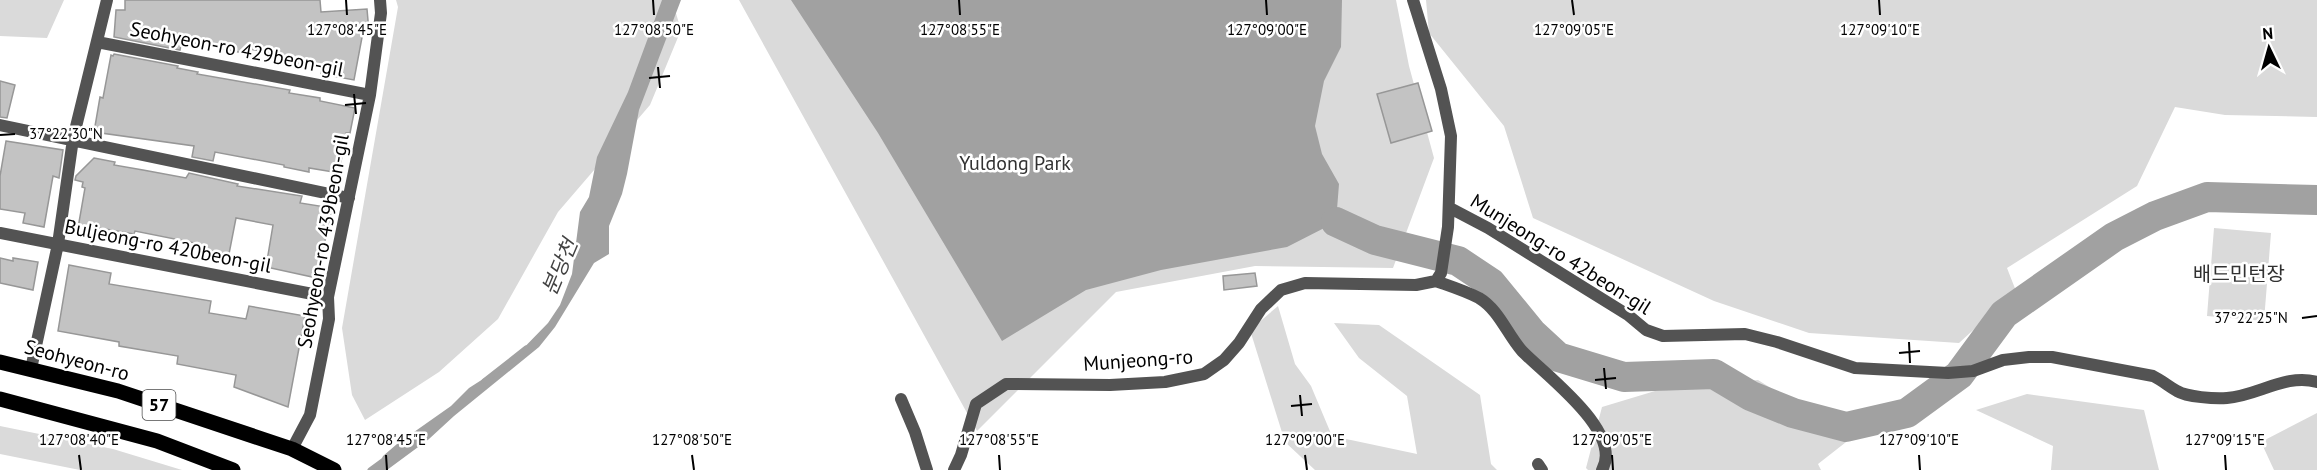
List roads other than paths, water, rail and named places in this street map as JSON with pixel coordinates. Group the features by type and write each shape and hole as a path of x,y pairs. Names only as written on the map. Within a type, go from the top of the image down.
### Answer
{"main road":[{"name":"Seohyeon-ro","path":"0,362 118,391 292,449 334,470"},
{"name":"57","path":"0,399 157,441 233,470"}],"street":[{"name":"Seohyeon-ro 429beon-gil","path":"31,369 58,244 73,139 107,0"},
{"name":"Seohyeon-ro 439beon-gil","path":"292,449 310,415 329,320 328,297 370,95 381,14 380,0"},
{"path":"1413,0 1441,89 1451,136 1450,208 1438,277 1480,298 1495,313 1521,349 1590,416 1605,444 1602,470"},
{"name":"Seohyeon-ro 429beon-gil","path":"97,42 370,95"},
{"path":"0,125 349,198"},
{"name":"Munjeong-ro 42beon-gil","path":"1450,208 1488,228 1628,315 1646,330 1663,336 1745,334 1777,342 1855,369 1948,373 1973,371 2003,360 2052,357 2153,376 2168,383 2177,392 2206,398 2246,395 2278,383 2317,382"},
{"name":"Buljeong-ro 420beon-gil","path":"0,233 328,297"},
{"name":"Munjeong-ro","path":"954,470 961,455 976,404 1006,384 1110,385 1165,382 1204,374 1224,360 1239,343 1261,309 1281,290 1305,283 1416,285 1438,277"},
{"path":"901,399 927,470"}],"waterway":[{"path":"1336,222 1375,240 1458,261 1491,283 1532,333 1558,357 1624,377 1714,374 1751,396 1793,413 1846,427 1907,413 1959,375 2004,314 2114,237 2155,216 2207,197 2317,200"},
{"name":"분당천","path":"484,381 526,348"},
{"name":"분당천","path":"370,470 385,459"}],"park label":[{"name":"Yuldong Park","path":"1015,163"},
{"name":"배드민턴장","path":"2239,274"}]}
